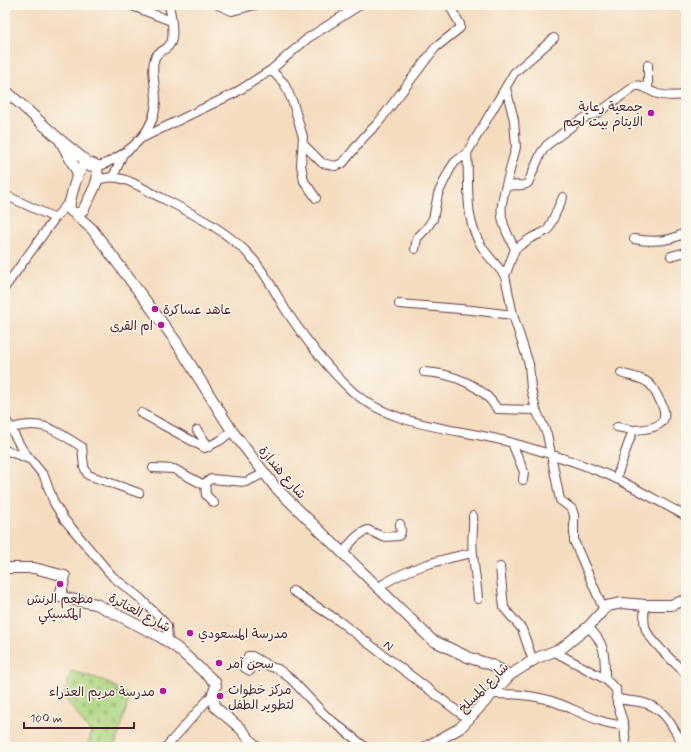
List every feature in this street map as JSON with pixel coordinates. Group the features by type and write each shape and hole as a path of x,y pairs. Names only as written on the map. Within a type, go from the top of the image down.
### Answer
{"street":[{"path":"130,5 171,21"},
{"path":"74,213 70,210 71,200 78,174 84,165 122,155 149,127 156,102 153,67 154,58 159,51 170,44 171,21 169,5"},
{"path":"218,5 232,11 255,5"},
{"path":"138,140 235,93 271,70 308,38 360,5"},
{"path":"303,144 322,163 335,166 343,163 364,137 378,123 435,48 460,28 460,24 449,5"},
{"path":"415,249 417,238 426,229 432,219 438,194 450,169 455,162 467,153 500,93 506,88 514,73 554,38"},
{"path":"648,65 648,89"},
{"path":"271,70 284,83 289,93 303,137 301,165 304,181 316,198"},
{"path":"505,189 515,185 526,185 541,153 558,135 590,115 598,113 632,88 639,85 659,95 686,95"},
{"path":"506,88 514,120 516,147 502,202 502,220 506,234 515,249"},
{"path":"5,90 59,139 92,163 195,216 231,238 243,248 261,270 288,313 315,351 352,391 367,402 407,420 512,443 552,455 616,479 686,516"},
{"path":"59,139 78,174"},
{"path":"467,153 468,200 473,228 481,246 505,276 513,315 529,364 531,389 536,410 546,434 552,455 560,500 572,509 574,515 574,541 603,608 613,603 670,605 686,600"},
{"path":"115,176 122,155"},
{"path":"5,195 57,216 82,211 96,181 98,171 92,163"},
{"path":"96,181 115,176"},
{"path":"505,276 515,249 548,230 564,197"},
{"path":"5,287 57,216 71,200"},
{"name":"شارع هندازة","path":"86,205 92,229"},
{"name":"شارع هندازة","path":"74,213 92,229 175,340 232,431 276,488 432,640 462,655 492,665 510,675"},
{"path":"634,239 645,241 662,241 680,236 686,232"},
{"path":"671,256 686,252"},
{"path":"399,304 513,315"},
{"path":"424,372 442,372 467,382 491,399 497,409 536,410"},
{"path":"617,427 633,430 648,429 660,425 664,420 665,414 656,392 647,381 621,373"},
{"path":"141,413 204,448 209,447 232,431"},
{"path":"5,418 30,459 44,476 58,512 113,577 140,598 168,626 168,641"},
{"path":"12,428 26,424 38,424 56,431 82,447 84,466 88,476 139,493"},
{"path":"197,430 209,447"},
{"path":"616,479 633,430"},
{"path":"512,443 524,472 523,480"},
{"path":"5,450 30,459"},
{"path":"153,468 174,469 204,485"},
{"path":"204,485 204,483 211,479 246,482 265,473"},
{"path":"204,485 206,495 214,503"},
{"path":"473,516 474,530 472,553 478,598"},
{"path":"343,554 351,542 361,532 368,530 383,537 399,536 401,532 400,524"},
{"path":"377,588 395,576 435,560 472,553"},
{"path":"500,567 504,608 522,629 533,660"},
{"name":"شارع العناترة","path":"5,568 34,568 65,576 60,597 96,604 118,613 168,641 215,682 216,686 213,694 215,708 240,728 256,747"},
{"name":"N","path":"292,591 339,621 469,720"},
{"path":"645,605 644,620 646,631 665,654 686,674"},
{"name":"شارع المسلخ","path":"426,747 460,728 510,675 533,660 555,652 588,627 603,608"},
{"path":"588,627 596,634 602,644 605,679"},
{"path":"555,652 605,679 616,689 616,698 624,725 626,747"},
{"path":"250,671 245,668 248,656 252,656 271,667 278,669 291,679 325,715 365,747"},
{"path":"166,747 213,694"},
{"path":"493,694 538,697 610,724 624,725"},
{"path":"616,698 625,701 640,702 656,709 668,718 679,739 686,747"}],"green space":[{"path":"71,671 103,680 130,696 115,747 88,747 91,733 64,697"}],"place":[{"name":"جمعية رعاية الايتام بيت لحم","path":"651,113"},
{"name":"عاهد عساكرة","path":"155,309"},
{"name":"ام القرى","path":"161,325"},
{"name":"مطعم الرنش المكسيكي","path":"60,584"},
{"name":"مدرسة المسعودي","path":"190,633"},
{"name":"سجن آمر","path":"219,663"},
{"name":"مدرسة مريم العذراء","path":"163,691"},
{"name":"مركز خطوات لتطوير الطفل","path":"220,696"}]}
